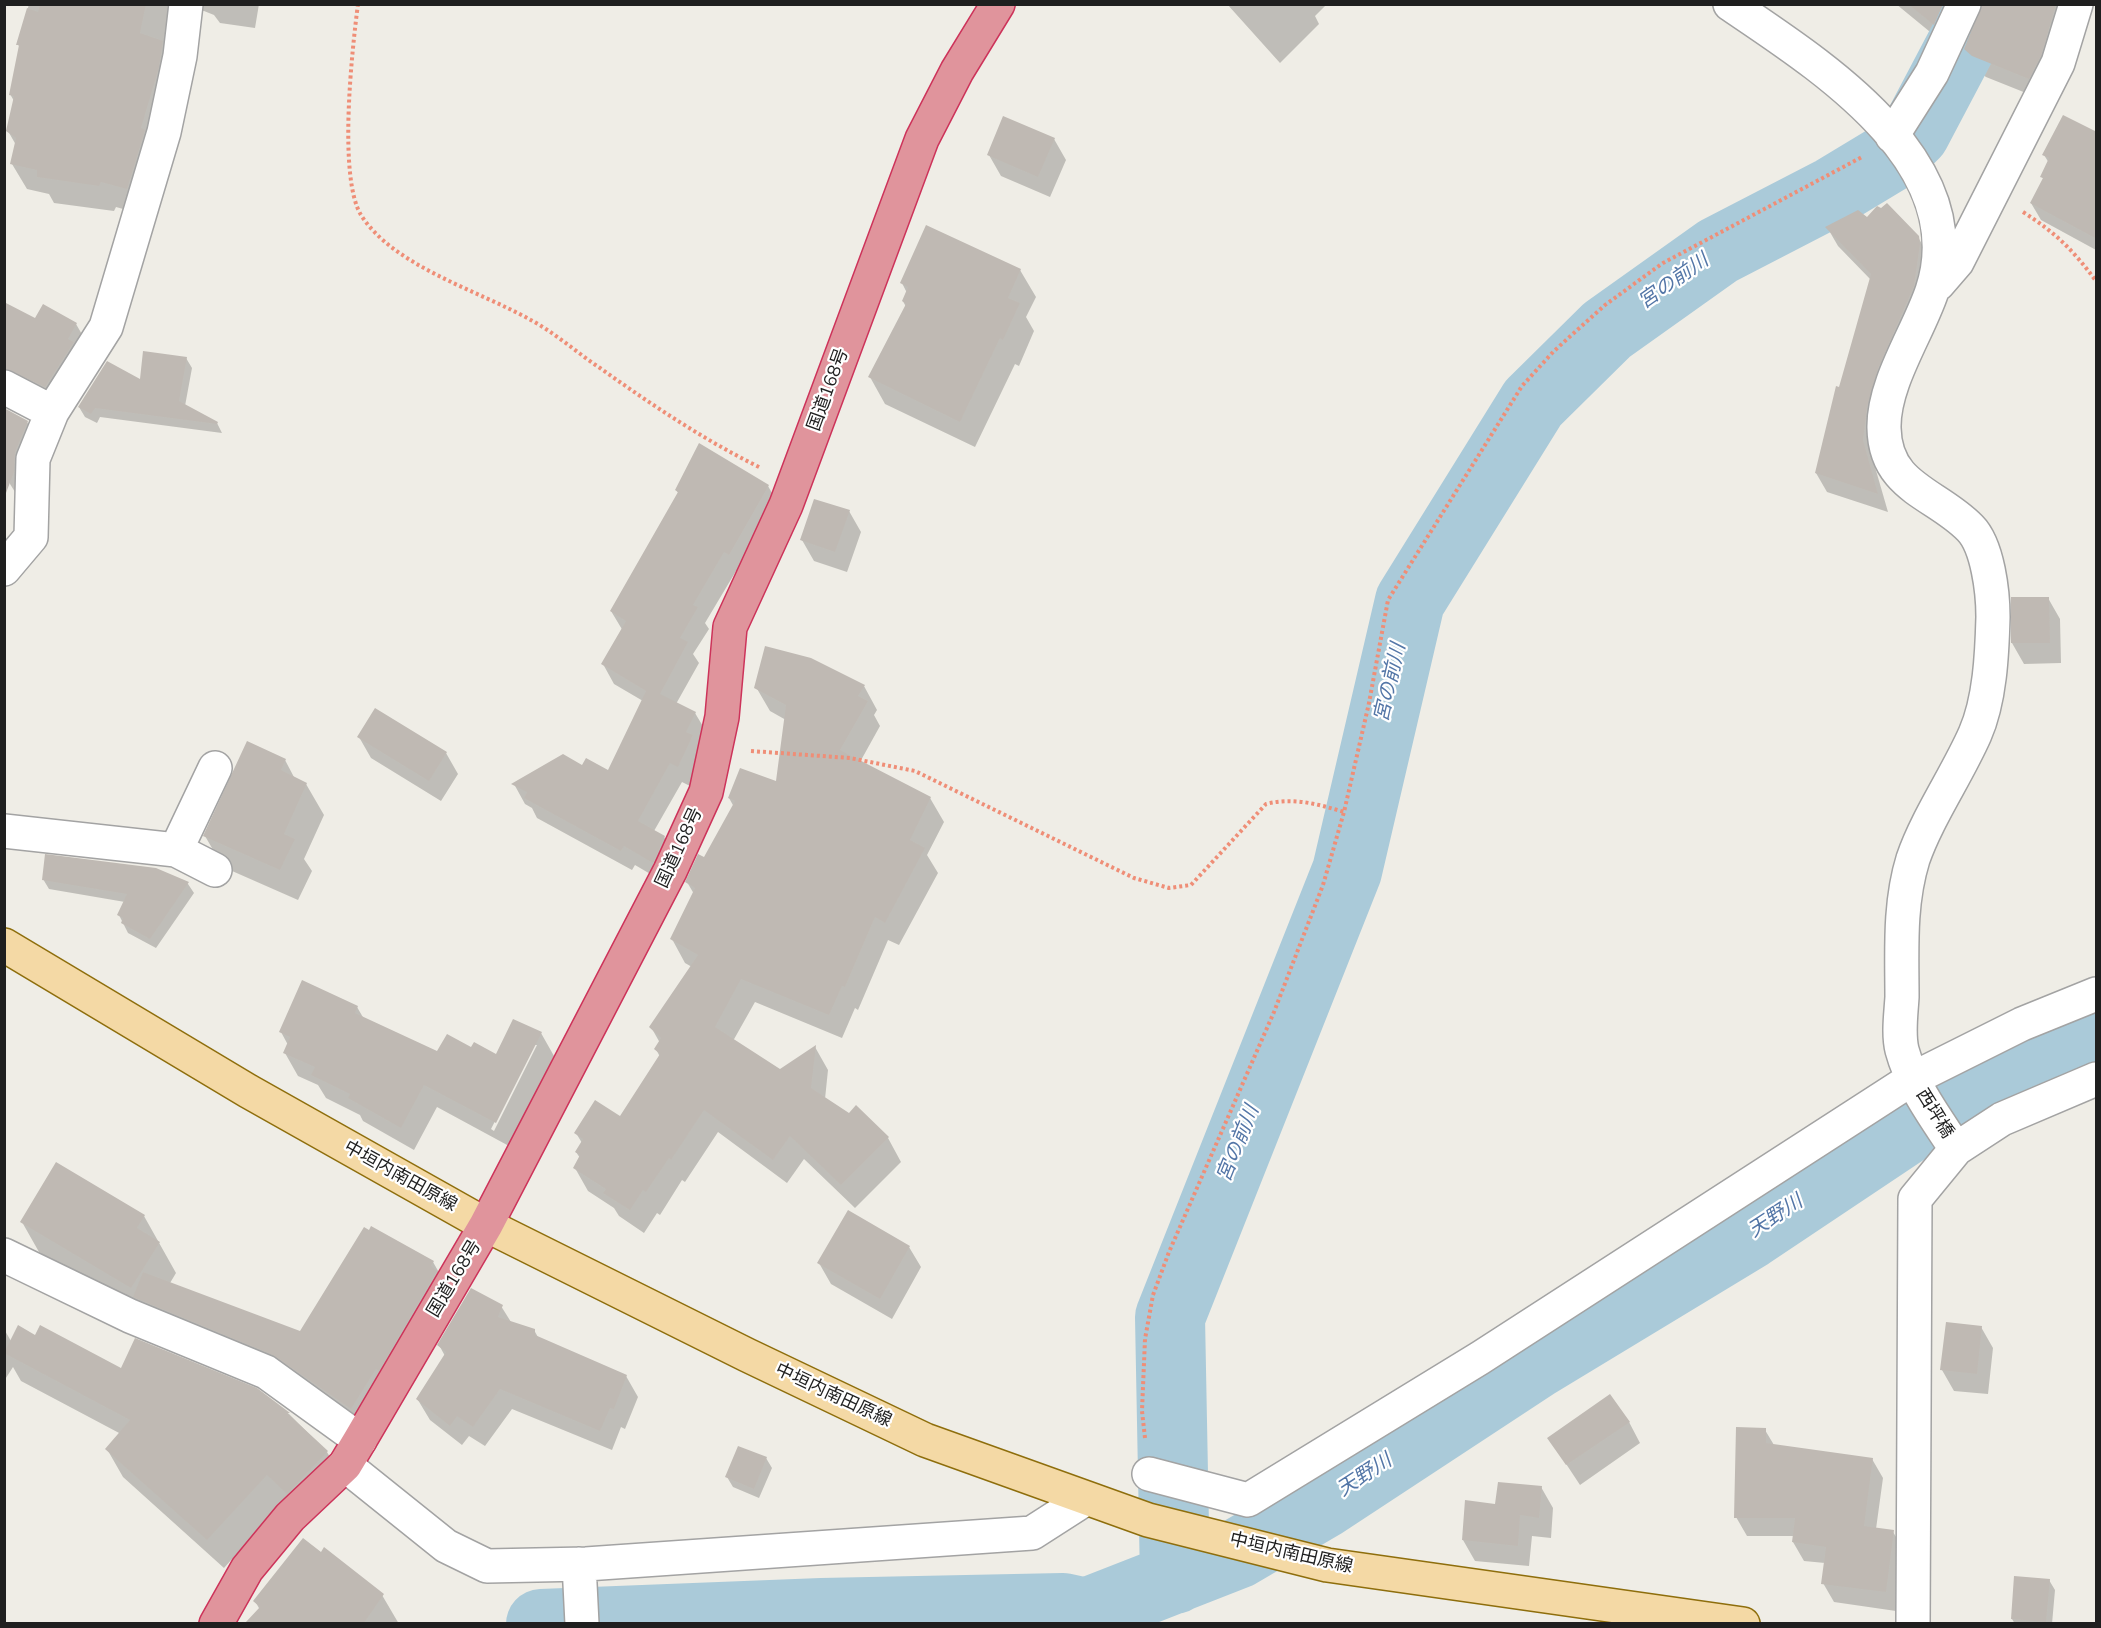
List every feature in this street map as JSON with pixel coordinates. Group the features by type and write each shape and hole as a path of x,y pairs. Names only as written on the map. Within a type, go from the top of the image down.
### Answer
{"highway":[{"name":"国道168号","path":"216,1623 247,1569 290,1517 352,1452 486,1225 670,871 706,792 722,717 730,627 794,485 922,139 957,71 998,4"}],"main road":[{"name":"中垣内南田原線","path":"4,945 248,1091 486,1225 736,1350 925,1440 1085,1499 1162,1522 1327,1565 1743,1623"}],"street":[{"path":"4,569 31,537 33,459 52,412 106,327 164,132 180,56 186,4"},
{"path":"1730,4 1852,92 1900,146 1935,207 1941,252 1932,290"},
{"path":"1900,146 1964,4"},
{"path":"1932,290 1957,262 2058,63 2076,4"},
{"name":"西坪橋","path":"1932,290 1889,395 1884,428 1889,458 1904,482 1973,530 1987,561 1993,614 1987,685 1977,730 1914,857 1903,900 1901,1046 1912,1079 1956,1149"},
{"path":"4,387 52,412"},
{"path":"176,850 214,768"},
{"path":"4,831 176,850 215,870"},
{"path":"1149,1474 1248,1500 1480,1358 1912,1079 2022,1024 2097,994"},
{"path":"1912,1623 1915,1199 1956,1149 2002,1119 2097,1080"},
{"path":"4,1255 130,1316 266,1372 352,1452 446,1546 487,1566 580,1575 1032,1533 1085,1499"},
{"path":"580,1575 582,1623"}],"path":[{"path":"358,4 349,75 351,182 360,214 378,237 426,269 530,319 713,445 794,485"},
{"path":"1149,1474 1142,1411 1146,1339 1153,1295 1169,1252 1274,1012 1323,885 1344,812 1369,703 1389,600 1522,386 1554,351 1605,305 1663,263 1754,213 1818,183 1860,159 1900,146"},
{"path":"1992,194 2049,228 2071,247 2097,281"},
{"path":"716,748 850,758 915,771 1134,878 1169,888 1191,885 1266,804 1283,800 1308,802 1344,812"}],"building":[{"path":"40,4 146,4 140,33 163,41 159,67 141,128 145,130 127,189 101,182 99,186 37,177 37,170 10,164 16,138 6,131 14,96 9,95 19,45 16,45 27,8 38,12"},
{"path":"1908,4 1943,4 1934,25"},
{"path":"1982,4 2056,4 2041,56 2029,79 1972,56 1964,49"},
{"path":"2063,115 2097,132 2097,239 2030,203 2043,178 2040,177 2049,158 2042,155"},
{"path":"1003,116 1055,138 1038,177 987,155"},
{"path":"1887,203 1919,236 1920,244 1914,286 1878,369 1867,407 1863,440 1878,494 1815,473 1836,386 1839,387 1871,274 1825,227 1858,210 1867,217 1877,206 1881,208"},
{"path":"926,225 1021,269 1008,298 1020,303 1003,340 1000,338 960,422 868,377 906,304 902,301 908,287 900,283"},
{"path":"4,302 35,318 43,304 77,323 68,339 74,342 45,387 4,368"},
{"path":"143,351 187,357 179,401 218,422 217,424 95,408 91,414 78,407 107,361 140,379"},
{"path":"4,408 28,421 15,452 14,472 6,493"},
{"path":"699,443 769,485 729,555 724,552 693,605 698,607 680,638 688,642 660,694 696,712 686,732 693,735 678,767 670,763 638,821 665,836 653,863 624,846 621,851 524,798 527,792 511,784 563,754 582,765 586,758 608,770 646,691 601,664 626,621 610,611 678,492 675,490"},
{"path":"814,499 850,510 835,552 800,540"},
{"path":"2011,597 2049,597 2050,643 2011,643"},
{"path":"765,646 811,658 865,685 858,696 868,701 840,750 931,797 910,840 925,848 885,923 875,917 845,987 842,986 829,1015 741,979 715,1027 780,1069 816,1045 811,1088 849,1113 856,1105 889,1137 841,1185 790,1136 773,1160 704,1110 671,1160 669,1158 646,1192 643,1190 630,1210 603,1193 606,1189 573,1168 580,1155 575,1152 583,1139 574,1133 595,1100 620,1116 660,1054 654,1049 661,1038 649,1027 698,955 670,939 695,888 685,882 698,854 704,857 735,801 728,798 740,768 776,781 786,705 754,688"},
{"path":"375,708 447,752 429,781 357,737"},
{"path":"247,741 286,759 281,770 307,783 284,834 295,839 280,870 203,836"},
{"path":"45,854 156,868 189,882 150,939 121,923 123,918 117,915 127,894 42,880"},
{"path":"302,980 358,1006 355,1013 437,1051 447,1034 471,1047 474,1042 496,1054 513,1019 542,1032 496,1123 424,1085 401,1128 348,1098 350,1094 311,1075 315,1067 283,1053 290,1037 279,1032"},
{"path":"56,1162 145,1215 137,1228 160,1242 131,1288 20,1222"},
{"path":"848,1210 910,1246 880,1299 817,1263"},
{"path":"371,1226 434,1261 431,1266 437,1271 379,1371 376,1369 351,1409 273,1355 133,1297 143,1272 300,1331 364,1227 369,1230"},
{"path":"471,1288 503,1305 498,1317 535,1329 535,1335 627,1375 614,1409 610,1408 600,1431 500,1389 473,1427 457,1416 450,1426 416,1399 446,1352 437,1345"},
{"path":"1946,1322 1982,1326 1977,1374 1940,1370"},
{"path":"18,1325 35,1335 40,1325 121,1368 135,1338 257,1388 290,1413 287,1413 328,1451 287,1494 267,1475 207,1540 105,1449 130,1420 4,1353"},
{"path":"1610,1394 1630,1422 1566,1465 1547,1438"},
{"path":"1736,1427 1766,1428 1766,1443 1873,1458 1864,1526 1894,1530 1886,1592 1821,1584 1826,1547 1792,1542 1795,1518 1734,1518"},
{"path":"738,1446 767,1457 754,1489 725,1477"},
{"path":"1498,1482 1542,1486 1539,1518 1520,1515 1518,1546 1462,1540 1465,1500 1495,1504"},
{"path":"303,1538 321,1552 324,1547 384,1594 364,1623 245,1623 260,1607 253,1601"},
{"path":"2014,1576 2050,1579 2046,1622 2011,1619"}],"waterway":[{"name":"宮の前川","path":"1175,1579 1170,1317 1347,871 1410,601 1533,403 1607,330 1718,251 1834,191 1892,156 1915,133 1983,4"},
{"name":"天野川","path":"541,1624 822,1613 1063,1608 1086,1613 1237,1554 1324,1503 1537,1363 1750,1234 1952,1099 2032,1057 2096,1032"}]}
